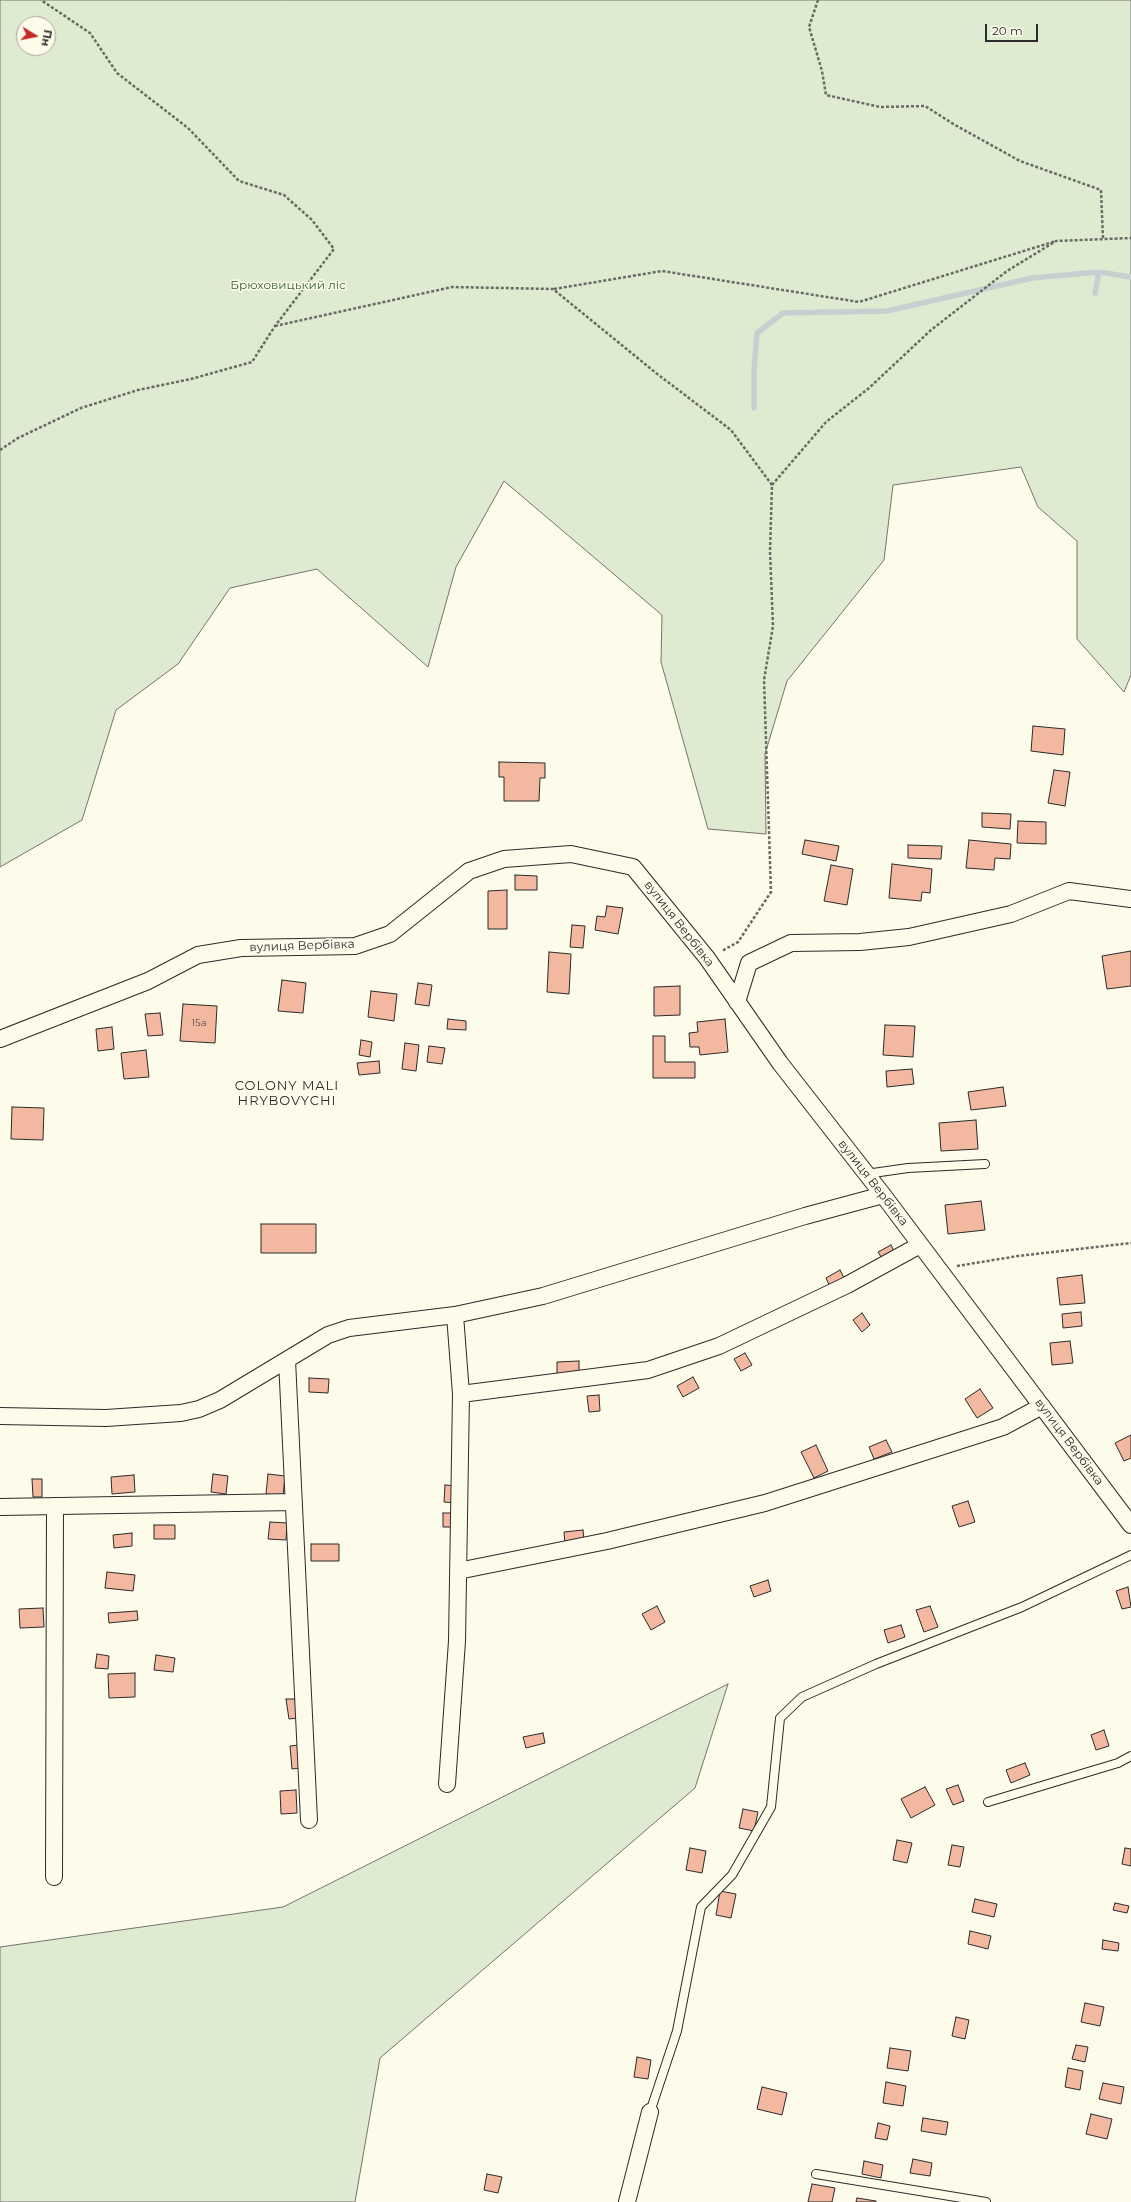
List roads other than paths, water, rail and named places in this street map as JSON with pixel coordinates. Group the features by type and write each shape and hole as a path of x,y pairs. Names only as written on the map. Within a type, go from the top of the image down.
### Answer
{"street":[{"name":"вулиця Вербівка","path":"0,1039 148,981 198,955 241,948 355,946 390,934 469,870 504,859 526,856 571,854 633,867 707,958 780,1063 883,1195 1131,1525"},
{"path":"737,1002 748,963 791,942 860,942 909,937 1011,914 1069,891 1131,899"},
{"path":"0,1416 106,1418 181,1413 199,1409 220,1400 328,1335 349,1328 455,1315 543,1296 805,1216 883,1195"},
{"path":"461,1394 648,1370 719,1346 847,1285 920,1245"},
{"path":"447,1784 457,1641 461,1394 455,1315"},
{"path":"287,1360 309,1820"},
{"path":"458,1571 607,1541 765,1503 1003,1427 1042,1406"},
{"path":"0,1507 294,1502"},
{"path":"54,1878 55,1506"},
{"path":"627,2202 650,2112"}],"lane":[{"path":"866,1174 908,1168 985,1164"},
{"path":"650,2112 677,2031 701,1907 732,1875 771,1807 780,1718 802,1697 876,1664 1022,1607 1131,1555"},
{"path":"988,1802 1118,1763 1131,1756"},
{"path":"816,2174 986,2202"}],"waterway":[{"path":"1095,293 1099,272"},
{"path":"754,408 754,371 757,333 783,313 887,311 1032,278 1099,272 1131,277"}],"district":[{"name":"COLONY MALI HRYBOVYCHI","path":"287,1094"}],"park label":[{"name":"Брюховицький ліс","path":"288,285"}]}
